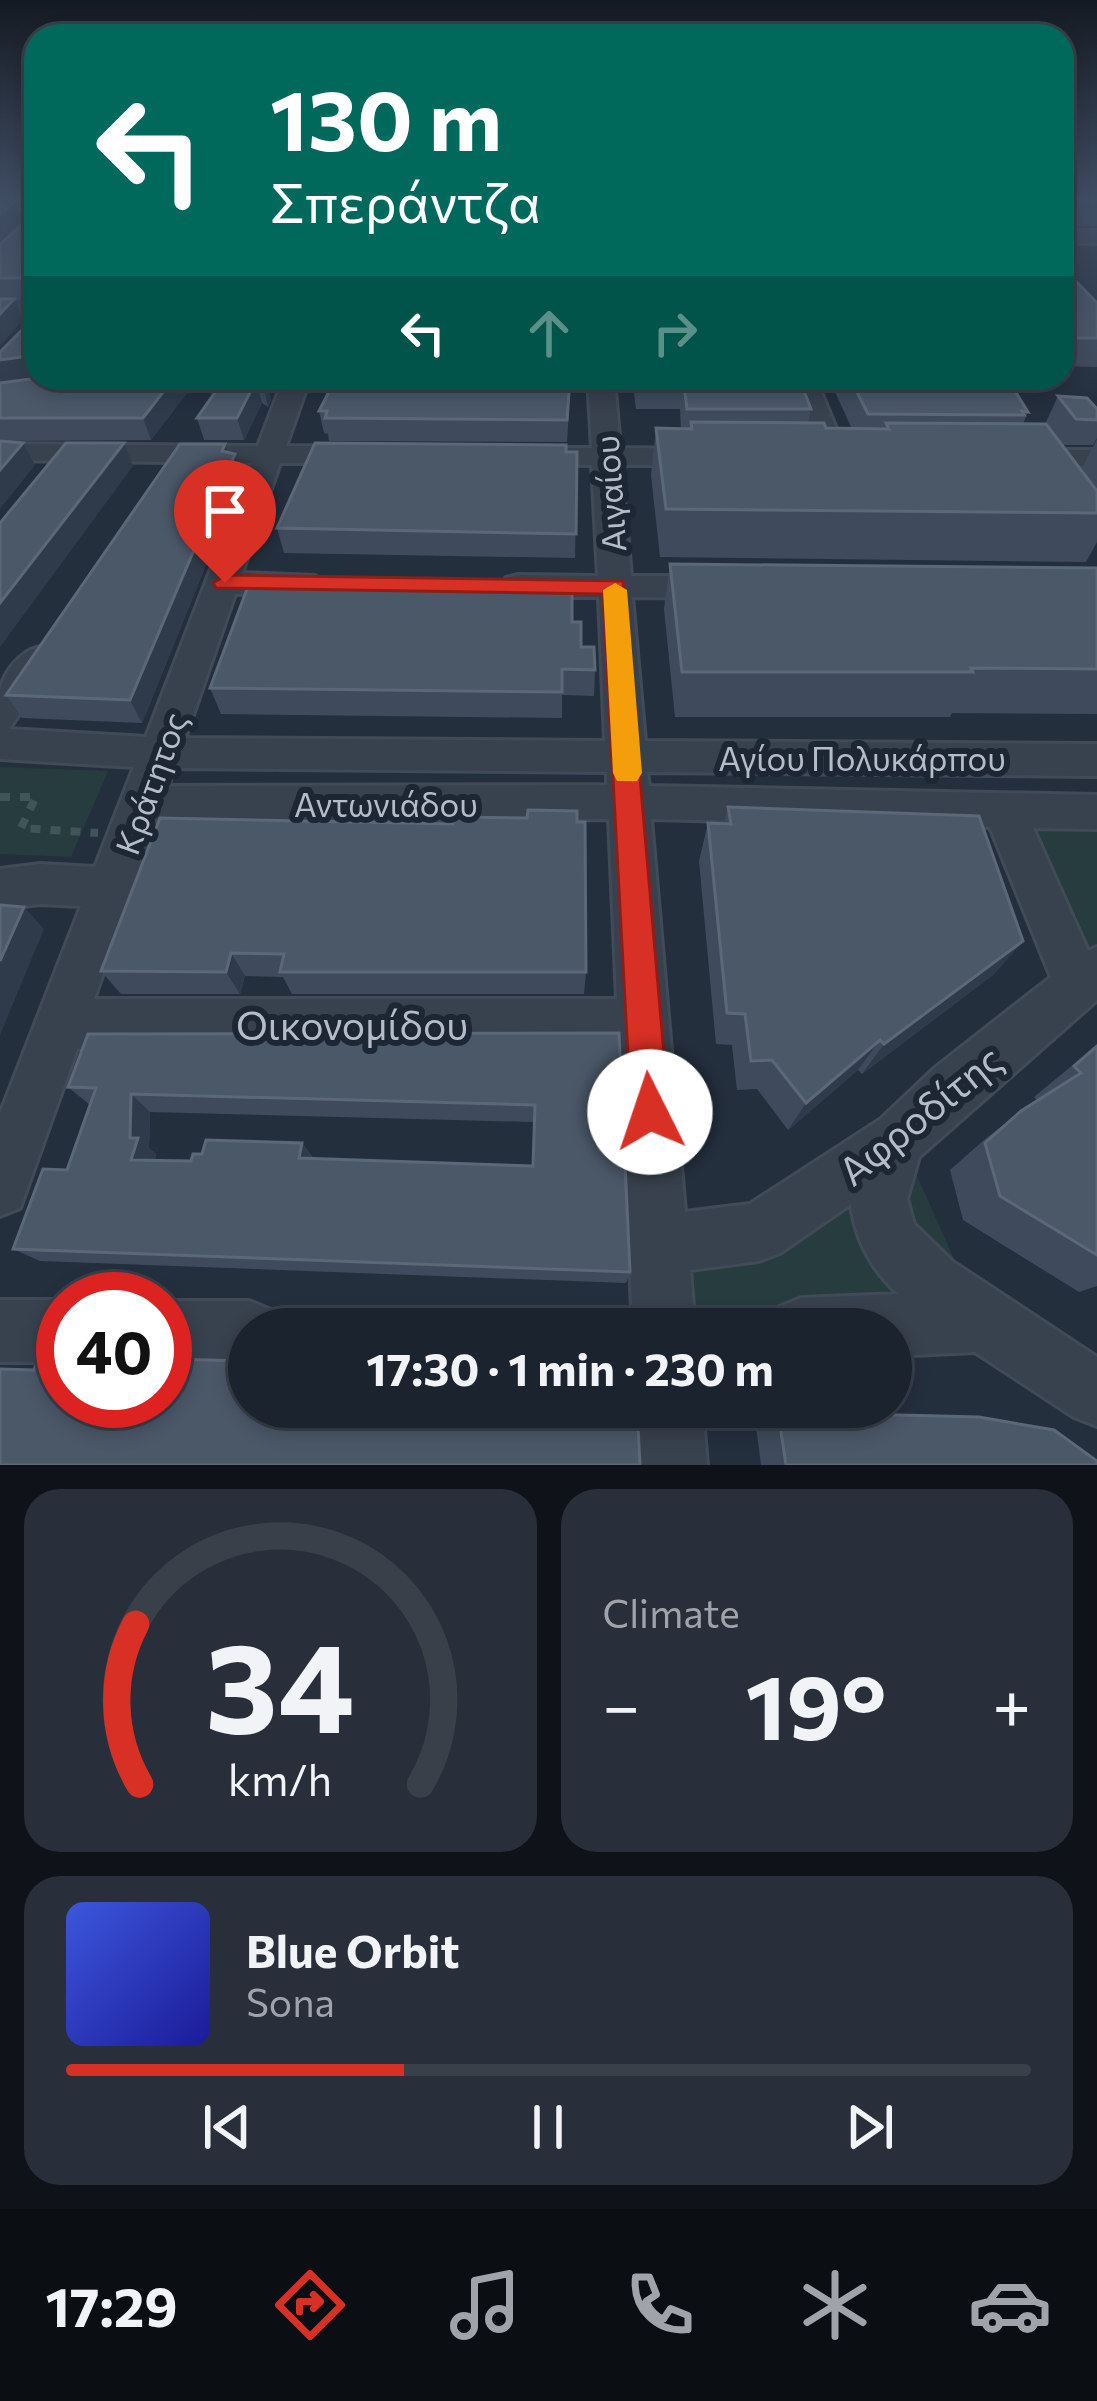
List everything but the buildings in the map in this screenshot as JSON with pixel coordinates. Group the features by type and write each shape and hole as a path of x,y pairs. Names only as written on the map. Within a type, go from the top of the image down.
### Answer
{"street":[{"name":"Κράτητος","path":"0,1188 293,390"},
{"name":"Αιγαίου","path":"602,390 662,1308"},
{"path":"807,390 834,457"},
{"path":"0,452 392,455"},
{"path":"40,486 66,452"},
{"path":"150,490 175,453"},
{"path":"487,456 741,457"},
{"path":"991,458 1097,458"},
{"path":"1036,458 1060,494"},
{"path":"225,583 339,584"},
{"path":"477,585 752,587"},
{"path":"0,718 62,623"},
{"name":"Αντωνιάδου","path":"0,744 162,753 626,755"},
{"name":"Αγίου Πολυκάρπου","path":"626,755 1097,760"},
{"name":"Αντωνιάδου","path":"137,820 629,802"},
{"name":"Αγίου Πολυκάρπου","path":"629,802 1097,812"},
{"path":"1004,809 1088,978"},
{"path":"0,889 40,884 111,888"},
{"name":"Αφροδίτης","path":"658,1245 759,1232 900,1138 955,1086 1088,978"},
{"name":"Οικονομίδου","path":"61,1024 644,1023"},
{"path":"900,1138 882,1168 877,1216 897,1252 982,1321 1097,1394"},
{"path":"912,1324 982,1321"},
{"path":"0,1331 36,1331"},
{"path":"192,1332 228,1332"},
{"path":"670,1428 673,1465"}],"path":[{"path":"0,797 36,797 21,828 137,820"}],"green space":[{"path":"0,767 108,771 71,857 0,854"},
{"path":"1004,809 1097,810 1097,970"},
{"path":"900,1138 982,1321 912,1323 912,1308 663,1308 659,1245"}],"slow traffic":[{"path":"615,590 627,773"}],"route":[{"path":"225,583 615,586 650,1112"}]}
